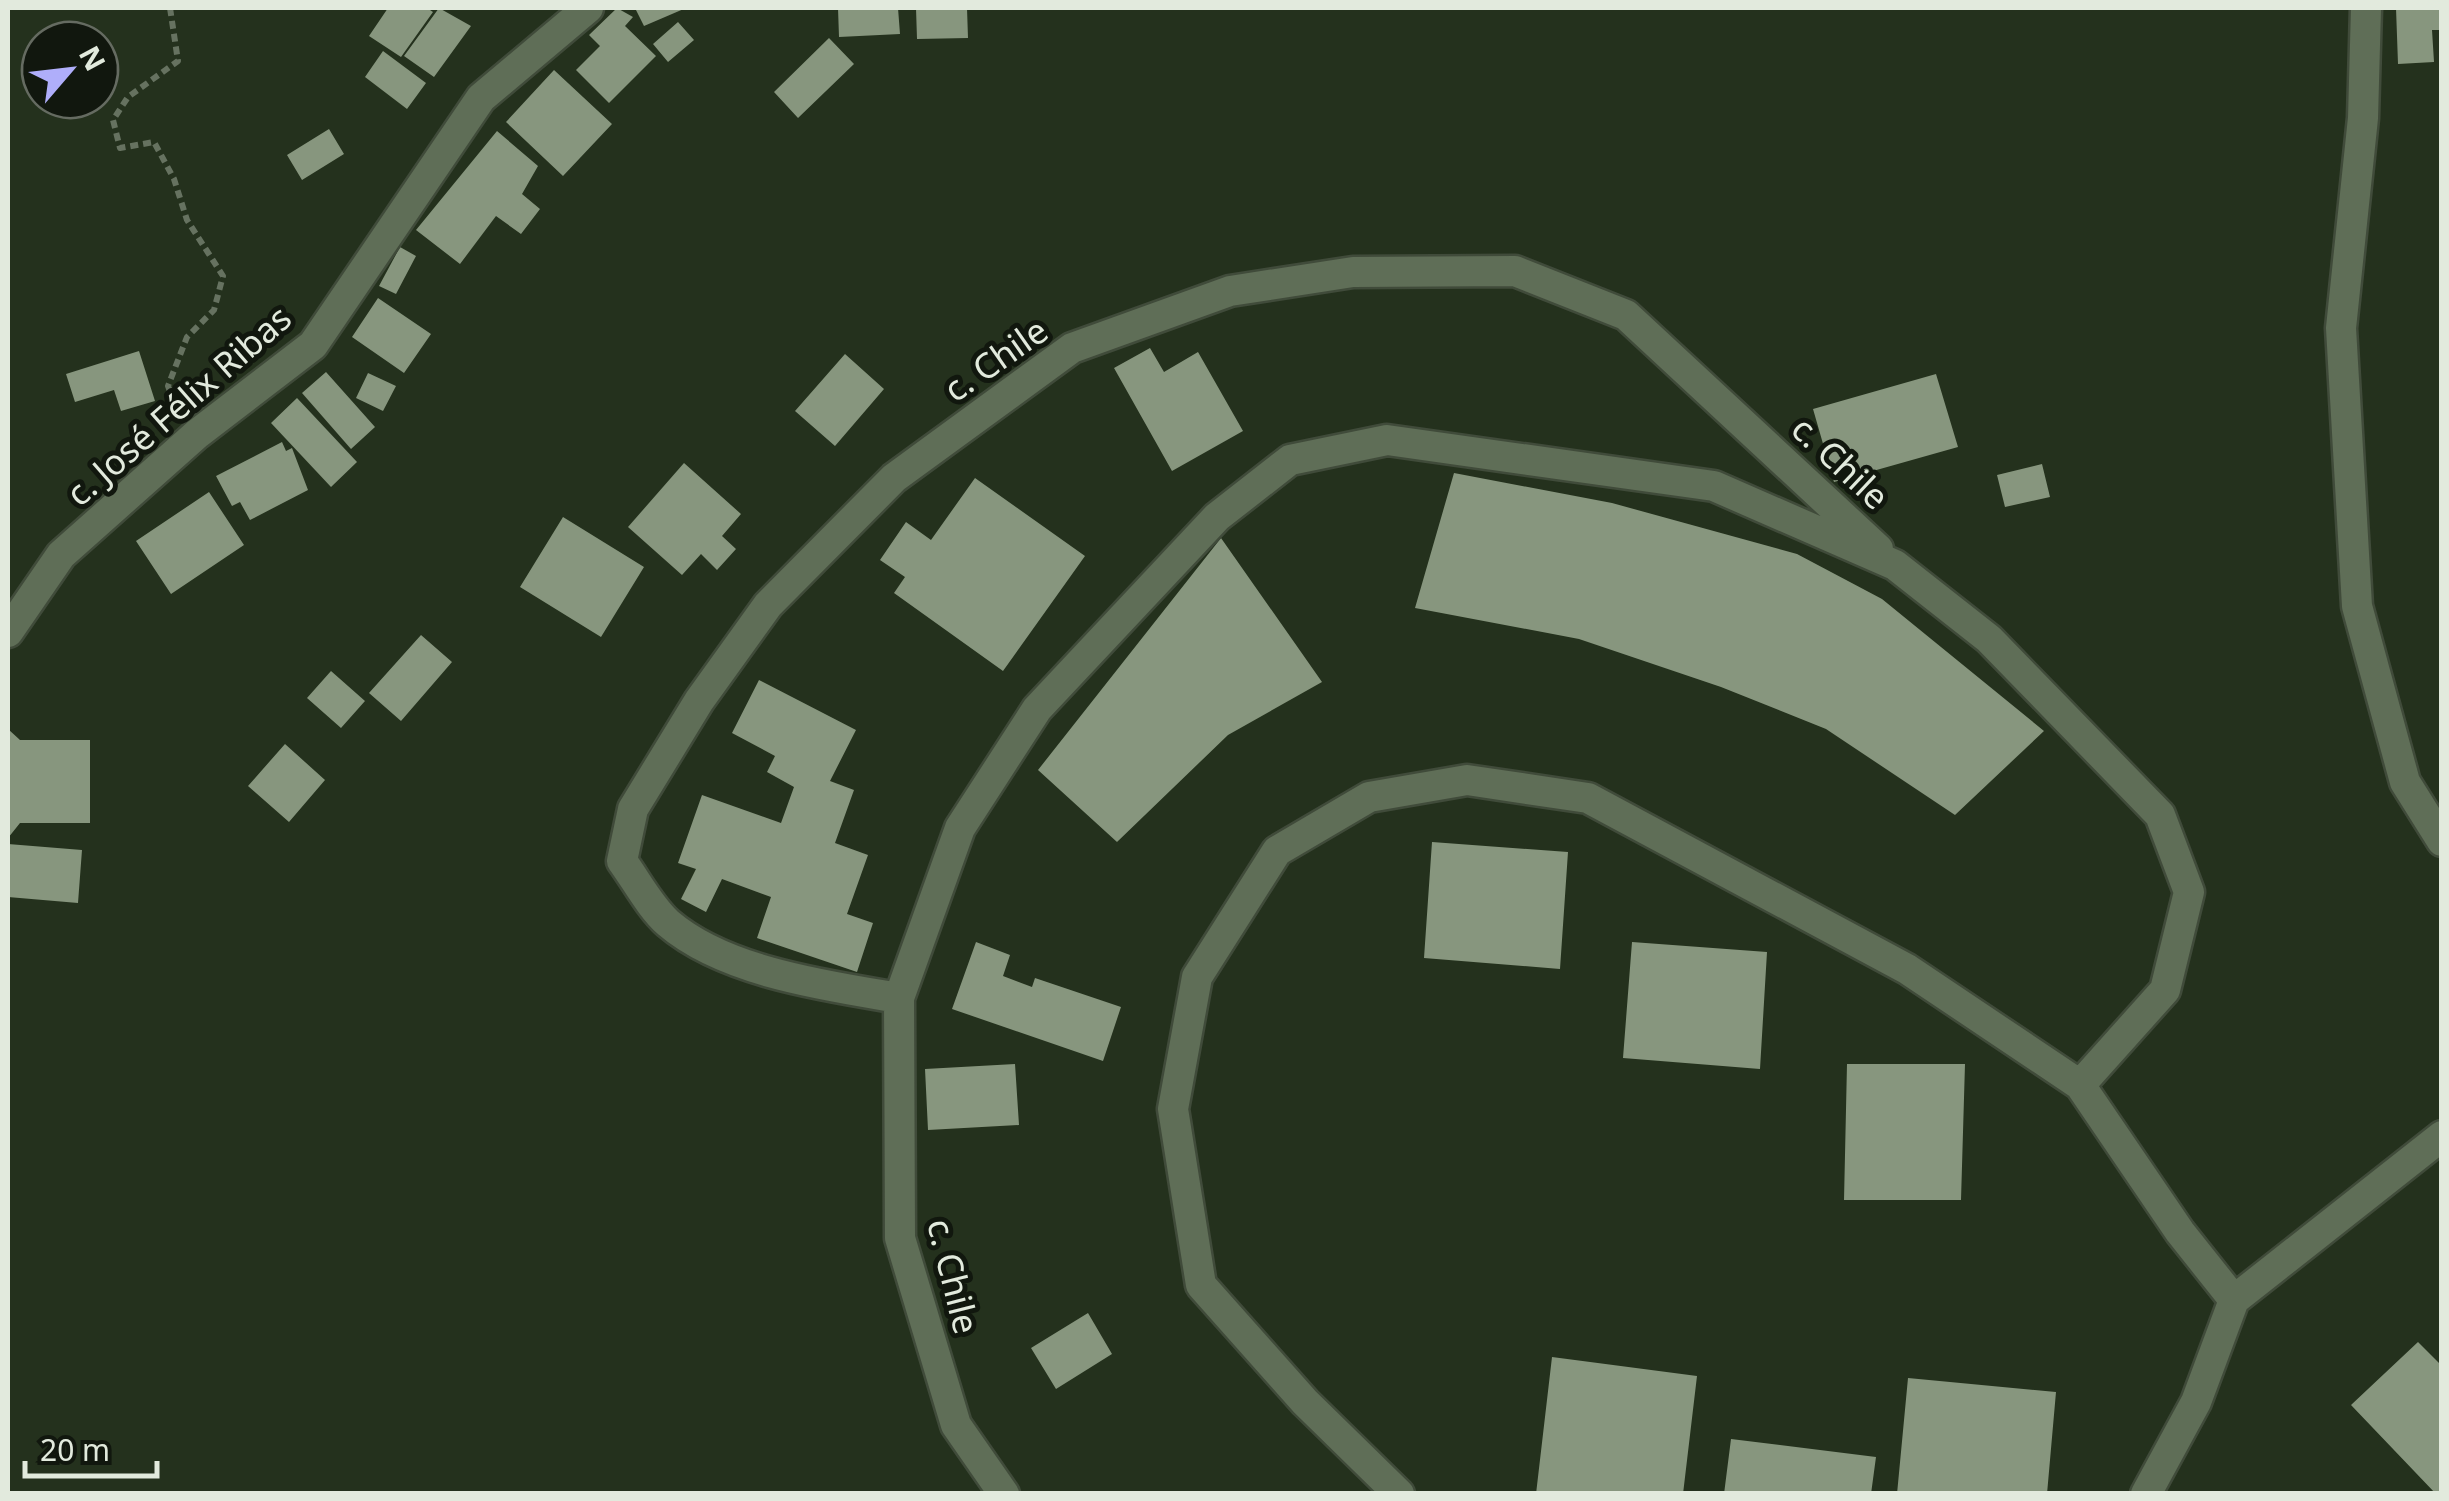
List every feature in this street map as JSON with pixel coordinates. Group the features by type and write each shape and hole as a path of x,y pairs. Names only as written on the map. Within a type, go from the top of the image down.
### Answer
{"street":[{"name":"c. José Félix Ribas","path":"8,632 61,555 197,434 313,345 482,98 588,8"},
{"path":"2366,8 2363,118 2341,328 2357,606 2405,782 2442,840"},
{"name":"c. Chile","path":"899,998 814,984 743,964 667,922 622,861 634,809 699,701 768,605 894,478 1072,348 1230,291 1353,272 1515,271 1626,316 1895,565 1990,639 2160,815 2190,892 2165,990 2080,1085"},
{"name":"c. Chile","path":"1004,1494 956,1424 900,1238 899,998 960,828 1037,709 1217,517 1290,460 1387,440 1714,486 1895,565"},
{"path":"1400,1494 1305,1402 1201,1285 1173,1108 1197,977 1276,850 1369,798 1466,780 1588,798 1907,969 2080,1085 2180,1232 2234,1300"},
{"path":"2146,1494 2196,1402 2234,1300 2442,1136"}],"path":[{"path":"170,8 178,61 128,97 113,120 120,148 154,142 174,179 187,220 223,276 214,310 187,337 168,386 178,413 197,434"}],"building":[{"path":"388,8 427,8 433,12 401,57 369,36"},
{"path":"439,8 471,26 434,77 404,56"},
{"path":"617,8 633,17 625,26 656,56 609,103 576,70 600,46 589,35"},
{"path":"635,8 686,8 644,26"},
{"path":"838,8 898,8 900,34 839,37"},
{"path":"916,8 967,8 968,38 917,39"},
{"path":"2396,8 2442,8 2442,30 2432,30 2434,62 2398,64"},
{"path":"678,22 694,40 668,62 653,44"},
{"path":"829,38 854,64 798,118 774,92"},
{"path":"383,51 426,83 407,109 365,77"},
{"path":"554,70 612,124 563,176 506,122"},
{"path":"329,129 344,154 302,180 287,155"},
{"path":"497,131 538,166 522,194 540,209 521,234 496,216 460,264 416,230"},
{"path":"400,247 416,256 396,294 379,286"},
{"path":"378,298 431,334 404,373 352,337"},
{"path":"1150,348 1164,372 1198,352 1243,431 1172,471 1114,368"},
{"path":"139,351 155,401 121,411 114,390 75,402 66,374"},
{"path":"845,354 884,389 835,446 795,411"},
{"path":"326,372 375,427 351,449 302,393"},
{"path":"368,373 396,386 383,411 356,398"},
{"path":"1936,374 1958,447 1834,482 1813,409"},
{"path":"297,398 357,462 331,487 271,423"},
{"path":"282,442 286,451 292,448 308,490 250,520 240,502 232,506 216,476"},
{"path":"684,463 741,514 722,536 736,549 717,570 701,554 682,575 628,527"},
{"path":"2042,464 2050,497 2005,507 1997,475"},
{"path":"1454,473 1612,503 1797,554 1882,599 2044,731 1955,815 1826,729 1721,687 1579,639 1415,608"},
{"path":"975,478 1085,556 1003,671 894,593 905,577 880,560 906,522 931,540"},
{"path":"209,492 244,545 171,594 136,541"},
{"path":"563,517 644,567 601,637 520,587"},
{"path":"1221,538 1322,682 1228,735 1117,842 1038,770"},
{"path":"421,635 452,662 401,721 369,693"},
{"path":"331,671 365,701 341,728 307,698"},
{"path":"759,680 856,730 830,781 854,790 835,843 868,855 847,914 873,923 857,972 757,938 771,897 722,879 706,912 681,899 696,869 678,863 702,795 781,823 794,787 767,772 775,756 732,733"},
{"path":"8,729 20,740 90,740 90,823 20,823 8,838"},
{"path":"285,744 325,780 289,822 248,786"},
{"path":"1432,842 1568,852 1560,969 1424,958"},
{"path":"8,844 82,850 78,903 8,897"},
{"path":"976,942 1010,955 1003,976 1032,987 1035,978 1121,1007 1103,1061 952,1009"},
{"path":"1632,942 1767,952 1760,1069 1623,1058"},
{"path":"1015,1064 1019,1125 928,1130 925,1069"},
{"path":"1847,1064 1965,1064 1961,1200 1844,1200"},
{"path":"1088,1313 1112,1354 1056,1389 1031,1348"},
{"path":"2418,1342 2442,1366 2442,1494 2436,1494 2351,1405"},
{"path":"1552,1357 1697,1376 1683,1494 1536,1494"},
{"path":"1908,1378 2056,1392 2047,1494 1897,1494"},
{"path":"1731,1439 1876,1457 1871,1494 1724,1494"}]}
